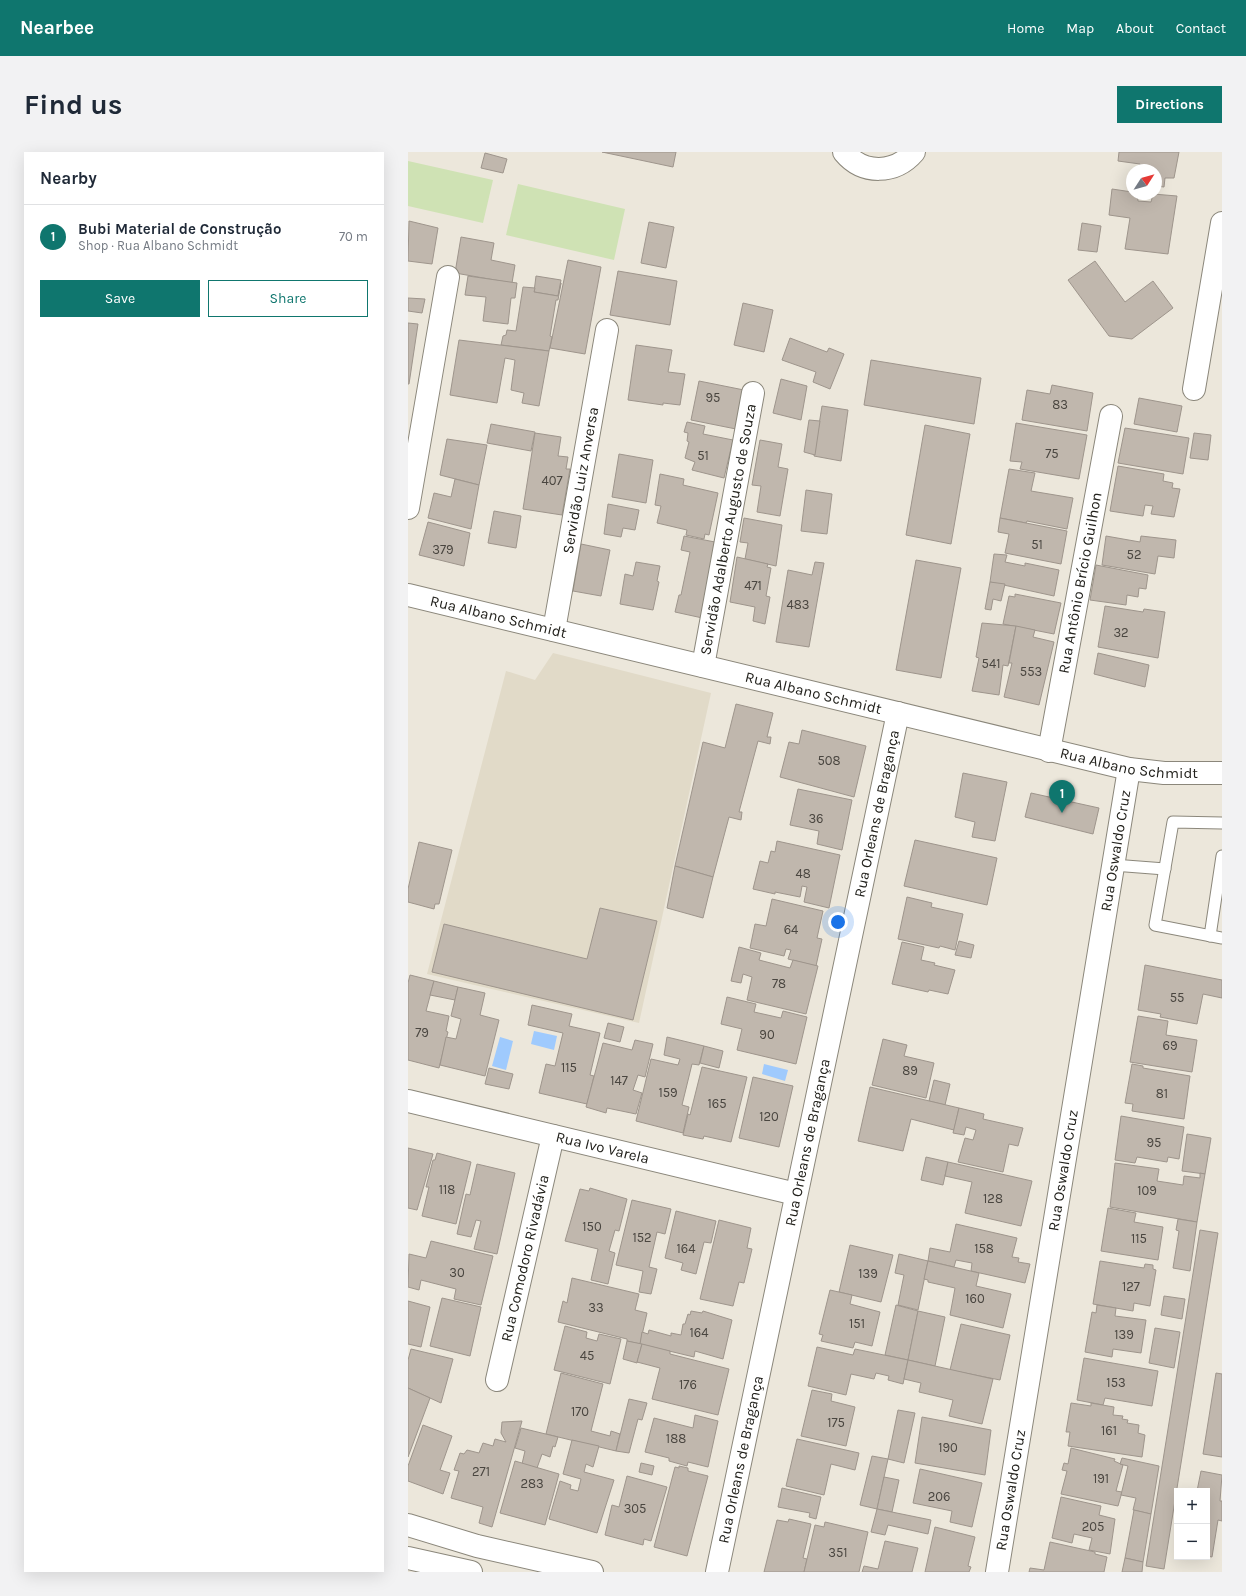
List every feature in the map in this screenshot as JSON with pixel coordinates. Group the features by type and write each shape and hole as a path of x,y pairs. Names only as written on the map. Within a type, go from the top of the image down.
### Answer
{"street":[{"path":"844,152 850,159 863,167 879,170 894,167 908,159 914,152"},
{"path":"1194,389 1222,223"},
{"path":"408,508 448,277"},
{"name":"Servidão Luiz Anversa","path":"554,630 607,330"},
{"name":"Servidão Adalberto Augusto de Souza","path":"703,666 754,393"},
{"name":"Rua Antônio Brício Guilhon","path":"1049,751 1111,416"},
{"name":"Rua Albano Schmidt","path":"408,595 898,713 1049,751 1129,769 1164,773 1222,773"},
{"name":"Rua Orleans de Bragança","path":"716,1572 898,713"},
{"name":"Rua Oswaldo Cruz","path":"997,1572 1129,769"},
{"name":"Rua Ivo Varela","path":"408,1101 796,1194"},
{"name":"Rua Comodoro Rivadávia","path":"497,1380 553,1136"},
{"path":"408,1525 477,1546 592,1572"},
{"path":"408,1558 471,1572 477,1546"}],"lane":[{"path":"1222,823 1173,822 1155,925 1222,938"},
{"path":"1210,936 1222,856"},
{"path":"1113,865 1165,869"}],"shaded area":[{"path":"553,653 711,693 639,1023 427,974 506,671 535,680"}],"green space":[{"path":"408,161 493,180 483,223 408,206"},
{"path":"518,184 625,209 614,260 506,235"}],"water":[{"path":"534,1031 557,1036 554,1050 531,1044"},
{"path":"500,1037 513,1041 506,1070 492,1066"},
{"path":"764,1064 788,1070 785,1081 762,1074"}],"building":[{"path":"602,152 676,152 673,167"},
{"path":"1119,152 1179,152 1174,178 1165,178 1164,187 1162,187 1162,164 1140,164 1118,161"},
{"path":"485,153 507,159 503,173 481,168"},
{"path":"1112,189 1126,191 1126,200 1151,202 1152,200 1162,200 1162,195 1177,196 1168,254 1125,249 1130,218 1109,215"},
{"path":"409,221 438,228 432,264 408,261"},
{"path":"649,222 674,227 666,268 641,263"},
{"path":"1082,223 1101,226 1097,252 1078,250"},
{"path":"461,237 494,243 491,260 515,265 512,283 455,273"},
{"path":"568,260 601,267 585,354 550,348"},
{"path":"1095,261 1125,302 1153,281 1173,308 1132,339 1109,336 1068,280"},
{"path":"618,271 677,281 670,325 610,315"},
{"path":"468,276 517,283 515,298 511,298 508,324 483,321 486,297 465,295"},
{"path":"536,276 561,280 558,296 534,292"},
{"path":"561,283 558,300 556,300 549,351 501,345 503,336 506,335 507,330 516,331 523,287 535,288 534,292 558,296"},
{"path":"408,298 425,299 422,313 408,311"},
{"path":"743,303 773,310 764,352 734,345"},
{"path":"408,323 418,324 409,384 408,384"},
{"path":"790,338 827,352 829,348 844,354 830,389 813,382 816,372 782,360"},
{"path":"459,340 549,351 539,406 522,403 524,393 511,390 515,360 505,358 497,403 450,395"},
{"path":"636,345 672,350 668,372 685,374 680,405 663,403 663,405 628,400"},
{"path":"871,360 981,378 974,424 864,405"},
{"path":"781,379 807,386 801,420 773,413"},
{"path":"699,381 744,390 736,429 691,420"},
{"path":"1052,385 1093,393 1087,431 1022,420 1027,390 1050,394"},
{"path":"1139,398 1182,406 1177,432 1134,424"},
{"path":"822,406 848,410 841,461 814,456"},
{"path":"809,420 820,421 815,455 804,452"},
{"path":"687,422 705,426 703,434 733,440 724,478 692,470 695,462 685,458 689,442 687,441 688,433 684,432"},
{"path":"1016,423 1087,435 1079,479 1020,469 1022,462 1010,461"},
{"path":"491,424 535,432 531,451 487,443"},
{"path":"925,425 970,434 951,544 906,535"},
{"path":"1125,428 1189,438 1183,474 1118,463"},
{"path":"535,433 561,437 558,456 568,457 566,469 570,469 562,515 523,509"},
{"path":"1194,433 1211,435 1208,460 1190,458"},
{"path":"447,439 487,445 479,485 440,475"},
{"path":"760,440 782,444 778,467 788,469 780,516 757,512 761,486 752,485"},
{"path":"619,454 653,460 646,503 612,497"},
{"path":"1118,466 1164,474 1163,481 1173,483 1172,488 1180,489 1174,517 1151,514 1153,506 1145,505 1143,516 1110,511"},
{"path":"1009,469 1035,473 1031,491 1073,498 1067,529 1027,521 1026,523 1000,518"},
{"path":"660,474 684,479 683,485 718,493 709,535 705,534 704,539 686,535 687,530 657,523 661,506 655,505"},
{"path":"455,479 479,485 471,529 428,518 434,493 451,497"},
{"path":"806,490 832,494 827,534 801,531"},
{"path":"608,504 639,510 635,530 623,528 621,537 604,534"},
{"path":"494,511 521,516 516,548 488,543"},
{"path":"744,518 782,525 776,566 745,559 748,543 740,542"},
{"path":"1000,518 1067,531 1061,564 1005,553 1009,534 998,532"},
{"path":"428,522 470,533 464,566 419,555"},
{"path":"684,536 720,543 707,619 675,612 679,595 681,595 690,552 681,550"},
{"path":"1106,536 1140,542 1141,536 1176,540 1174,558 1158,556 1155,574 1102,565"},
{"path":"581,544 610,550 601,596 573,591"},
{"path":"994,554 1007,555 1005,562 1025,566 1025,563 1059,570 1054,596 990,582"},
{"path":"737,557 768,564 767,567 771,568 766,596 770,597 765,624 753,621 755,607 730,602"},
{"path":"916,560 961,568 941,678 896,670"},
{"path":"636,562 660,566 657,581 659,582 653,610 620,604 625,574 633,576"},
{"path":"815,562 824,563 809,647 776,642 788,570 812,575"},
{"path":"1096,565 1148,575 1146,589 1139,588 1138,597 1127,595 1126,605 1090,600"},
{"path":"990,582 1005,584 1001,601 993,599 991,610 985,609"},
{"path":"1015,594 1061,603 1054,634 1003,624 1009,596 1015,597"},
{"path":"1105,606 1143,612 1144,609 1165,612 1158,658 1098,647"},
{"path":"982,623 1016,626 1008,666 1003,665 999,695 972,691 979,658 976,657"},
{"path":"1016,626 1035,630 1033,637 1054,642 1039,705 1004,697 1012,663 1009,663"},
{"path":"1098,653 1149,665 1145,687 1094,674"},
{"path":"736,704 773,713 767,737 771,737 770,744 758,741 739,812 742,812 741,820 729,817 713,877 675,866 703,742 725,748"},
{"path":"802,730 866,746 854,797 780,777 789,742 799,744"},
{"path":"963,773 1007,782 995,841 972,837 975,822 955,817"},
{"path":"798,789 852,800 842,850 817,844 819,831 790,825"},
{"path":"1031,793 1099,808 1093,834 1025,817"},
{"path":"915,840 997,858 987,905 904,886"},
{"path":"777,841 840,855 829,908 804,902 807,887 802,886 800,897 775,892 775,894 753,889 760,861 768,863 771,851 775,852"},
{"path":"419,842 452,850 439,904 435,904 434,909 408,902 408,889"},
{"path":"675,866 713,877 703,918 667,908"},
{"path":"907,897 932,903 931,907 963,914 955,950 898,939"},
{"path":"772,899 823,911 817,938 822,939 816,966 788,959 791,950 786,949 784,956 750,948 755,924 766,926"},
{"path":"600,908 657,921 633,1020 432,972 444,924 587,959"},
{"path":"959,941 974,945 971,958 955,955"},
{"path":"902,942 924,947 921,960 955,970 948,994 929,990 928,992 892,984"},
{"path":"739,947 761,953 759,960 790,968 793,960 818,966 806,1014 747,1000 752,977 743,974 741,983 731,981"},
{"path":"1145,965 1222,980 1222,998 1203,994 1197,1024 1160,1017 1161,1014 1138,1010"},
{"path":"410,975 434,981 426,1011 449,1016 446,1031 448,1032 439,1068 408,1060 408,983"},
{"path":"434,981 458,987 455,1000 430,995"},
{"path":"458,987 485,993 480,1015 499,1020 485,1076 440,1065 446,1037 456,1039 461,1019 451,1016"},
{"path":"727,997 756,1004 754,1012 781,1018 783,1011 807,1017 796,1064 737,1050 742,1029 721,1024"},
{"path":"532,1005 572,1014 569,1026 600,1033 590,1075 594,1076 587,1104 539,1093 546,1064 555,1066 563,1033 528,1025"},
{"path":"1138,1016 1168,1021 1166,1035 1197,1040 1192,1072 1130,1062"},
{"path":"608,1023 624,1027 620,1042 604,1038"},
{"path":"667,1037 704,1046 699,1065 692,1064 682,1105 689,1107 683,1133 636,1121 651,1059 678,1065 680,1059 664,1055"},
{"path":"883,1039 907,1045 904,1056 934,1063 926,1098 872,1085"},
{"path":"635,1040 653,1044 645,1077 638,1075 633,1090 642,1093 636,1114 607,1108 606,1113 586,1107 603,1043 632,1050"},
{"path":"704,1046 723,1051 719,1068 700,1063"},
{"path":"1132,1064 1143,1066 1143,1068 1190,1076 1184,1119 1132,1111 1133,1104 1125,1103"},
{"path":"702,1067 747,1077 731,1142 704,1136 703,1139 683,1135 688,1114 690,1115"},
{"path":"489,1068 513,1074 509,1089 485,1084"},
{"path":"753,1077 793,1086 779,1147 739,1138"},
{"path":"934,1080 950,1084 945,1105 929,1101"},
{"path":"870,1087 959,1108 954,1130 911,1119 903,1151 858,1141"},
{"path":"959,1108 984,1114 983,1119 1023,1128 1018,1146 1009,1144 1003,1172 958,1162 965,1138 973,1140 976,1130 966,1127 964,1135 953,1133"},
{"path":"1121,1116 1184,1127 1179,1159 1168,1157 1167,1162 1137,1157 1135,1163 1115,1160"},
{"path":"1187,1134 1211,1138 1205,1174 1182,1171"},
{"path":"408,1148 433,1154 417,1210 408,1208"},
{"path":"437,1153 471,1162 456,1224 422,1216 429,1187 426,1187 433,1160 435,1160"},
{"path":"926,1157 948,1162 943,1185 921,1180"},
{"path":"948,1162 1032,1181 1021,1226 965,1213 972,1182 945,1176"},
{"path":"1115,1163 1159,1169 1157,1181 1183,1185 1184,1176 1200,1178 1200,1173 1205,1174 1197,1222 1110,1207"},
{"path":"477,1164 515,1173 497,1254 474,1249 481,1221 476,1220 471,1237 457,1234 466,1194 470,1195"},
{"path":"590,1188 627,1199 619,1231 615,1230 609,1251 615,1253 608,1284 591,1280 598,1249 565,1241 580,1189 589,1191"},
{"path":"632,1200 671,1209 665,1234 657,1232 649,1267 657,1269 651,1294 639,1292 643,1271 616,1265"},
{"path":"1108,1208 1136,1213 1134,1222 1163,1227 1158,1260 1101,1251"},
{"path":"676,1211 716,1221 711,1243 704,1242 696,1274 681,1270 683,1263 665,1258"},
{"path":"1178,1219 1197,1222 1190,1271 1173,1268 1179,1231 1176,1230"},
{"path":"719,1220 751,1228 747,1248 752,1249 744,1283 739,1282 733,1306 700,1299"},
{"path":"956,1224 1017,1238 1012,1257 1019,1258 1018,1262 1030,1264 1025,1283 971,1271 972,1263 956,1260 954,1267 928,1261 930,1248 950,1252"},
{"path":"1200,1230 1218,1233 1177,1488 1174,1488 1174,1507 1164,1569 1146,1566"},
{"path":"431,1241 493,1256 481,1305 454,1299 456,1289 421,1280 419,1290 408,1287 409,1254 426,1258"},
{"path":"850,1245 893,1255 881,1302 839,1292"},
{"path":"899,1254 928,1261 918,1310 898,1305 904,1275 895,1273"},
{"path":"928,1261 979,1273 976,1286 1011,1294 1003,1328 950,1315 955,1288 928,1282 928,1280 924,1279"},
{"path":"1100,1261 1144,1268 1145,1264 1153,1265 1153,1269 1156,1270 1150,1306 1134,1303 1133,1311 1093,1304"},
{"path":"572,1278 639,1294 635,1310 647,1313 640,1344 627,1341 627,1339 558,1322 563,1301 567,1303"},
{"path":"830,1290 852,1295 850,1304 880,1312 872,1346 855,1342 853,1348 821,1341 823,1335 819,1334"},
{"path":"1164,1296 1185,1299 1182,1319 1161,1315"},
{"path":"442,1298 481,1307 470,1356 430,1346"},
{"path":"408,1301 430,1307 421,1347 408,1344"},
{"path":"896,1305 918,1311 908,1360 885,1355"},
{"path":"1097,1305 1116,1308 1115,1316 1146,1320 1141,1353 1113,1349 1112,1357 1085,1352 1092,1312 1096,1313"},
{"path":"691,1311 702,1313 703,1311 732,1320 723,1359 695,1351 694,1357 640,1344 642,1332 648,1334 649,1330 671,1336 671,1333 681,1335 683,1324 685,1324 688,1314 690,1315"},
{"path":"918,1311 945,1317 935,1366 908,1360"},
{"path":"961,1324 1010,1335 1000,1380 950,1370"},
{"path":"565,1326 587,1332 586,1338 597,1341 599,1334 621,1339 610,1384 554,1370"},
{"path":"1155,1328 1180,1332 1174,1368 1149,1363"},
{"path":"627,1341 642,1344 637,1363 623,1359"},
{"path":"642,1344 670,1351 670,1354 729,1369 718,1415 652,1399 660,1368 637,1362"},
{"path":"817,1347 853,1355 855,1349 908,1360 903,1384 888,1380 889,1376 876,1373 874,1379 851,1374 846,1395 808,1386"},
{"path":"411,1349 453,1359 441,1403 408,1388 408,1360"},
{"path":"1084,1358 1158,1371 1152,1406 1105,1398 1103,1405 1077,1400"},
{"path":"908,1360 993,1379 982,1424 949,1416 953,1400 919,1392 921,1383 904,1379"},
{"path":"561,1373 603,1384 591,1431 610,1436 611,1431 620,1434 616,1451 546,1434"},
{"path":"1216,1373 1222,1374 1222,1457 1203,1454"},
{"path":"408,1388 430,1398 408,1457"},
{"path":"812,1390 832,1394 831,1401 855,1407 846,1446 801,1436"},
{"path":"629,1399 647,1403 642,1420 638,1419 629,1453 616,1451"},
{"path":"1071,1403 1091,1406 1091,1403 1114,1407 1113,1415 1123,1416 1122,1419 1128,1420 1127,1423 1139,1425 1138,1433 1145,1435 1142,1457 1068,1446 1070,1432 1066,1432"},
{"path":"898,1410 915,1413 904,1463 888,1459"},
{"path":"695,1415 718,1421 708,1467 688,1462 687,1466 669,1461 669,1458 645,1452 654,1418 693,1428"},
{"path":"922,1417 991,1430 985,1475 915,1463"},
{"path":"522,1421 492,1527 479,1523 483,1507 451,1498 459,1471 454,1470 460,1453 464,1454 467,1450 479,1453 483,1443 493,1446 495,1439 506,1442 501,1433 502,1422"},
{"path":"423,1425 452,1436 440,1470 450,1473 443,1494 408,1481 408,1466"},
{"path":"521,1428 558,1437 555,1447 553,1446 550,1457 542,1454 537,1468 522,1464 525,1451 515,1448"},
{"path":"797,1439 859,1453 855,1470 831,1464 824,1495 786,1486"},
{"path":"572,1440 599,1446 593,1467 586,1464 584,1472 614,1480 597,1533 549,1519 560,1481 571,1485 570,1489 578,1491 581,1479 563,1474"},
{"path":"1071,1448 1115,1459 1114,1461 1123,1465 1116,1491 1122,1492 1118,1506 1061,1494 1067,1471 1062,1470 1064,1463 1068,1464"},
{"path":"872,1456 888,1459 877,1509 860,1505"},
{"path":"1122,1458 1159,1466 1151,1514 1133,1510 1136,1498 1121,1495 1128,1466 1120,1464"},
{"path":"515,1461 559,1474 545,1525 500,1513"},
{"path":"641,1463 654,1466 652,1475 639,1472"},
{"path":"679,1466 688,1468 688,1471 708,1476 687,1556 654,1547 675,1467 679,1468"},
{"path":"920,1469 982,1483 972,1527 950,1522 952,1511 913,1503"},
{"path":"1201,1471 1222,1475 1220,1501 1222,1501 1222,1521 1218,1520 1212,1557 1210,1557 1210,1488 1198,1488"},
{"path":"627,1476 667,1487 651,1541 644,1539 643,1545 605,1535 612,1505 619,1507"},
{"path":"884,1477 899,1480 892,1512 877,1509"},
{"path":"782,1488 821,1497 816,1519 809,1517 810,1513 778,1507"},
{"path":"1061,1497 1101,1506 1099,1515 1115,1519 1110,1554 1089,1550 1092,1538 1074,1534 1072,1543 1052,1538"},
{"path":"877,1509 931,1520 928,1534 888,1525 885,1535 871,1532"},
{"path":"1134,1510 1151,1514 1143,1562 1125,1558"},
{"path":"789,1519 811,1524 803,1558 807,1559 804,1572 764,1572 777,1520 788,1522"},
{"path":"825,1522 868,1532 859,1572 804,1572 815,1525 824,1527"},
{"path":"935,1527 975,1537 968,1566 971,1567 969,1572 925,1572"},
{"path":"885,1541 918,1548 912,1572 862,1572 864,1566 878,1569"},
{"path":"1050,1542 1095,1552 1095,1554 1107,1557 1104,1572 1029,1572 1030,1568 1044,1570"},
{"path":"1125,1558 1143,1562 1142,1572 1122,1572"}],"place":[{"name":"Bubi Material de Construção","path":"1062,813"}]}
